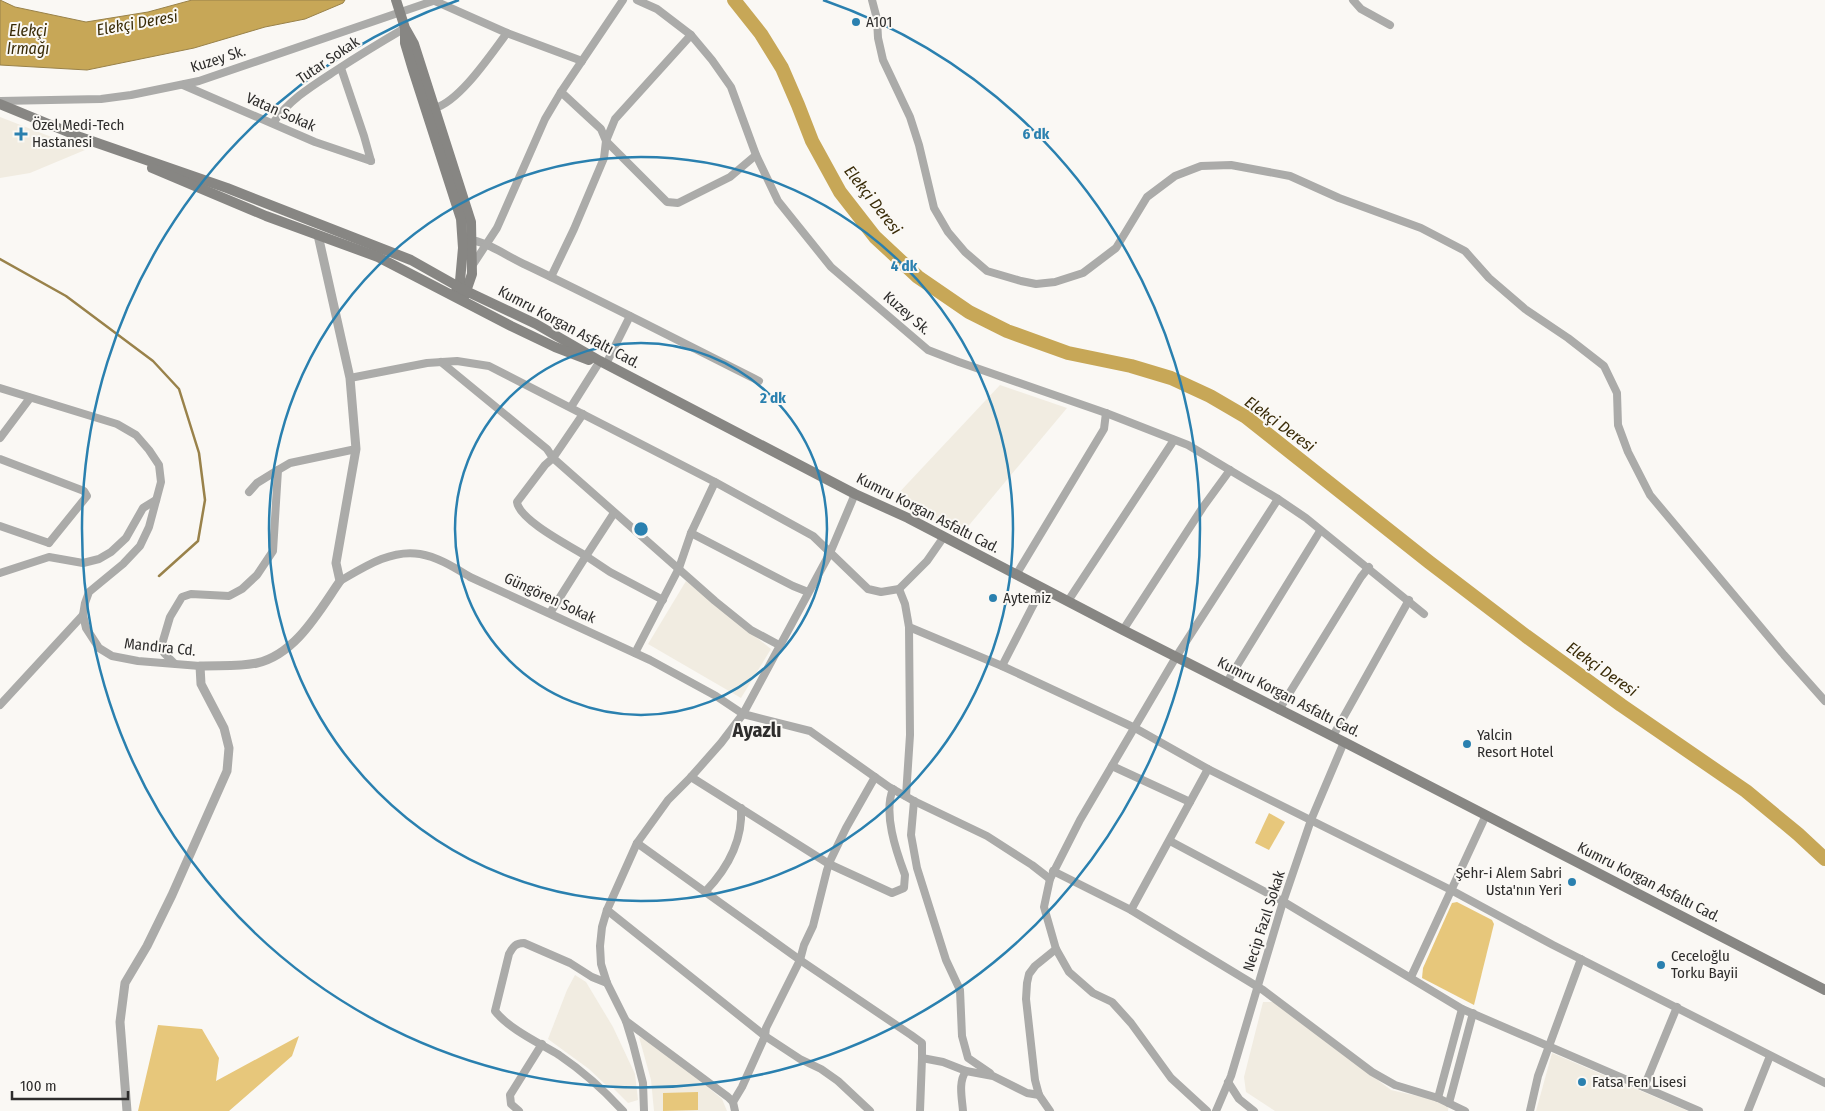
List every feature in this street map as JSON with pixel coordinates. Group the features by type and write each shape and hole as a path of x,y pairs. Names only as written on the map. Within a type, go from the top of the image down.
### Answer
{"main road":[{"path":"398,6 405,28 414,44 417,69"},
{"path":"405,28 405,43 417,69 445,154 471,222 468,240 472,274 458,299"},
{"name":"Kumru Korgan Asfaltı Cad.","path":"0,103 134,156 227,188 322,224 411,260 462,289 536,324 603,363 855,494 908,518 943,538 1333,736 1825,990"},
{"path":"134,156 153,168 219,197 378,257 555,347 586,359 603,363"},
{"path":"462,289 463,248 468,240"}],"street":[{"path":"436,0 507,33 582,62"},
{"name":"Kuzey Sk.","path":"0,103 101,99 182,85 198,81 398,6 436,0"},
{"path":"472,266 497,228 545,119 622,0"},
{"name":"Kuzey Sk.","path":"637,0 657,9 691,35 712,60 730,87 756,155 778,201 831,267 928,350 1106,413 1188,446 1278,499 1306,518 1320,531 1369,567 1424,614"},
{"path":"872,0 883,60 910,116 934,208 948,232 965,252 987,271 1036,284 1055,282 1083,273 1116,248 1147,197 1175,176 1201,166 1231,165 1290,176 1339,198 1421,228 1465,251 1489,278 1525,309 1568,338 1604,366 1616,393 1618,425 1628,452 1650,494 1784,655 1825,701"},
{"path":"1353,0 1361,9 1390,25"},
{"name":"Tutar Sokak","path":"273,123 281,111 305,91 362,53 405,28"},
{"path":"431,110 445,104 456,95 507,33"},
{"path":"551,277 604,158 606,142 615,119 691,35"},
{"name":"Vatan Sokak","path":"182,85 315,142 371,161 341,68"},
{"path":"561,92 601,129 606,142 667,202 678,204 730,177 756,155"},
{"path":"318,234 350,378 356,449 336,562 340,581"},
{"path":"468,240 487,245 759,381"},
{"path":"571,407 603,363 630,316"},
{"path":"350,378 427,363 457,361 489,366 715,482 813,536 868,589 881,592 900,589 927,561 943,538"},
{"path":"441,362 547,449 553,458 614,514 700,588 751,630 779,646"},
{"path":"0,388 117,424 136,435 159,465 161,482 149,528 140,546 123,564 89,592 84,603 84,615 0,705"},
{"path":"0,438 30,398"},
{"path":"1016,575 1104,429 1106,413"},
{"path":"583,414 553,458 545,465 517,502 517,507 523,515 544,530 610,572 662,600"},
{"path":"1068,601 1174,440"},
{"path":"249,492 257,483 290,464 356,449"},
{"path":"0,459 84,491 87,496 49,543"},
{"path":"172,663 164,653 162,644 170,617 182,597 191,594 229,596 242,589 257,575 273,551 278,470"},
{"path":"1124,630 1203,507 1230,470"},
{"path":"635,653 679,568 691,534 715,482"},
{"path":"644,1111 643,1082 626,1021 607,983 601,964 602,927 607,910 638,843 668,800 692,777 721,743 742,714 830,552 855,494"},
{"path":"1207,1111 1171,1078 1131,1023 1112,1002 1093,992 1069,972 1056,949 1044,907 1053,871 1112,766 1176,657 1278,499"},
{"path":"0,573 49,557 83,563 99,559 111,552 126,538 143,508 156,500"},
{"path":"550,614 614,514"},
{"path":"0,526 49,543"},
{"path":"1227,682 1320,531"},
{"path":"691,534 808,592"},
{"path":"49,543 53,558"},
{"name":"Güngören Sokak","path":"340,581 376,561 399,554 420,554 442,562 470,577 635,653 716,696 742,714"},
{"path":"1279,710 1369,567"},
{"name":"Mandıra Cd.","path":"84,615 86,628 100,648 112,656 138,661 200,666 257,663 275,656 291,645 313,620 340,581"},
{"path":"1002,666 1042,588"},
{"path":"900,589 909,627 912,835 917,868 946,960 960,990 962,1036 968,1058 993,1076 1027,1093 1039,1096"},
{"path":"1333,736 1409,600"},
{"path":"909,627 1002,666 1135,728 1208,769 1451,890 1581,959 1825,1083"},
{"path":"127,1111 120,1022 125,983 147,946 172,895 227,771 229,748 224,728 201,684 200,666"},
{"path":"742,714 810,731 893,789 987,836 1050,879"},
{"name":"Necip Fazıl Sokak","path":"1216,1111 1228,1082 1311,820 1344,742"},
{"path":"1112,766 1190,802"},
{"path":"1131,910 1170,842 1208,769"},
{"path":"692,777 829,864 892,893 904,888 905,875 891,826 890,797 893,789"},
{"path":"733,1102 742,1087 765,1036 766,1028 800,960 813,926 829,864 846,828 875,777"},
{"path":"705,892 713,884 738,842 742,827 741,808"},
{"path":"1412,977 1486,815"},
{"path":"1170,842 1284,902 1412,977 1462,1009 1700,1111"},
{"path":"638,843 800,960 922,1043 920,1111"},
{"path":"1053,871 1131,910 1263,990 1372,1072 1396,1085 1438,1098 1465,1111"},
{"path":"607,910 765,1036 838,1081 870,1111"},
{"path":"607,983 592,977 570,963 524,943 518,943 513,946 509,954 495,1011 500,1018 542,1044 602,1087 623,1111"},
{"path":"1049,1111 1039,1096 1035,1080 1026,999 1029,974 1035,966 1056,949"},
{"path":"1530,1111 1538,1076 1581,959"},
{"path":"1644,1087 1677,1007"},
{"path":"1438,1098 1462,1009"},
{"path":"1449,1103 1473,1013"},
{"path":"626,1021 733,1102 735,1111"},
{"path":"519,1111 511,1104 510,1096 542,1044"},
{"path":"1748,1111 1770,1056"},
{"path":"922,1058 943,1062 966,1071 993,1076"},
{"path":"964,1111 961,1092 962,1076 966,1071"},
{"path":"1228,1082 1239,1099 1254,1111"}],"shaded area":[{"name":"Özel Medi-Tech Hastanesi","path":"0,117 85,150 30,173 0,178"},
{"path":"1000,385 1067,408 960,536 894,498"},
{"path":"686,581 771,649 741,698 648,644"},
{"path":"1269,813 1285,822 1269,850 1255,843"},
{"path":"1457,902 1492,920 1494,924 1474,1005 1422,978 1423,968 1452,903"},
{"path":"575,975 586,982 613,1027 635,1074 638,1100 628,1103 610,1085 608,1087 589,1069 548,1039 567,990"},
{"path":"1263,1002 1274,1002 1391,1090 1449,1103 1448,1111 1275,1111 1246,1092 1244,1077"},
{"path":"158,1025 202,1029 219,1058 216,1081 299,1036 292,1056 229,1111 138,1111"},
{"path":"639,1037 652,1041 722,1099 727,1111 654,1111 651,1080"},
{"name":"Fatsa Fen Lisesi","path":"1552,1053 1688,1111 1536,1111"},
{"path":"698,1092 698,1110 663,1111 663,1093"}],"water":[{"name":"Elekçi Irmağı","path":"0,0 15,7 86,22 148,12 192,0 345,0 343,3 305,19 265,27 194,48 87,70 0,65"}],"waterway":[{"name":"Elekçi Deresi","path":"734,0 761,34 782,68 812,141 840,192 875,237 918,277 969,312 1007,331 1068,353 1131,366 1171,378 1210,396 1246,417 1526,636 1621,705 1746,791 1825,859"},
{"path":"0,259 66,296 153,361 179,389 199,453 205,500 198,541 159,576"}],"place":[{"name":"A101","path":"856,22"},
{"name":"Özel Medi-Tech Hastanesi","path":"21,134"},
{"name":"Aytemiz","path":"993,598"},
{"name":"Yalcin Resort Hotel","path":"1467,744"},
{"name":"Şehr-i Alem Sabri Usta'nın Yeri","path":"1572,882"},
{"name":"Ceceloğlu Torku Bayii","path":"1661,965"},
{"name":"Fatsa Fen Lisesi","path":"1582,1082"}],"district":[{"name":"Ayazlı","path":"757,730"}]}
